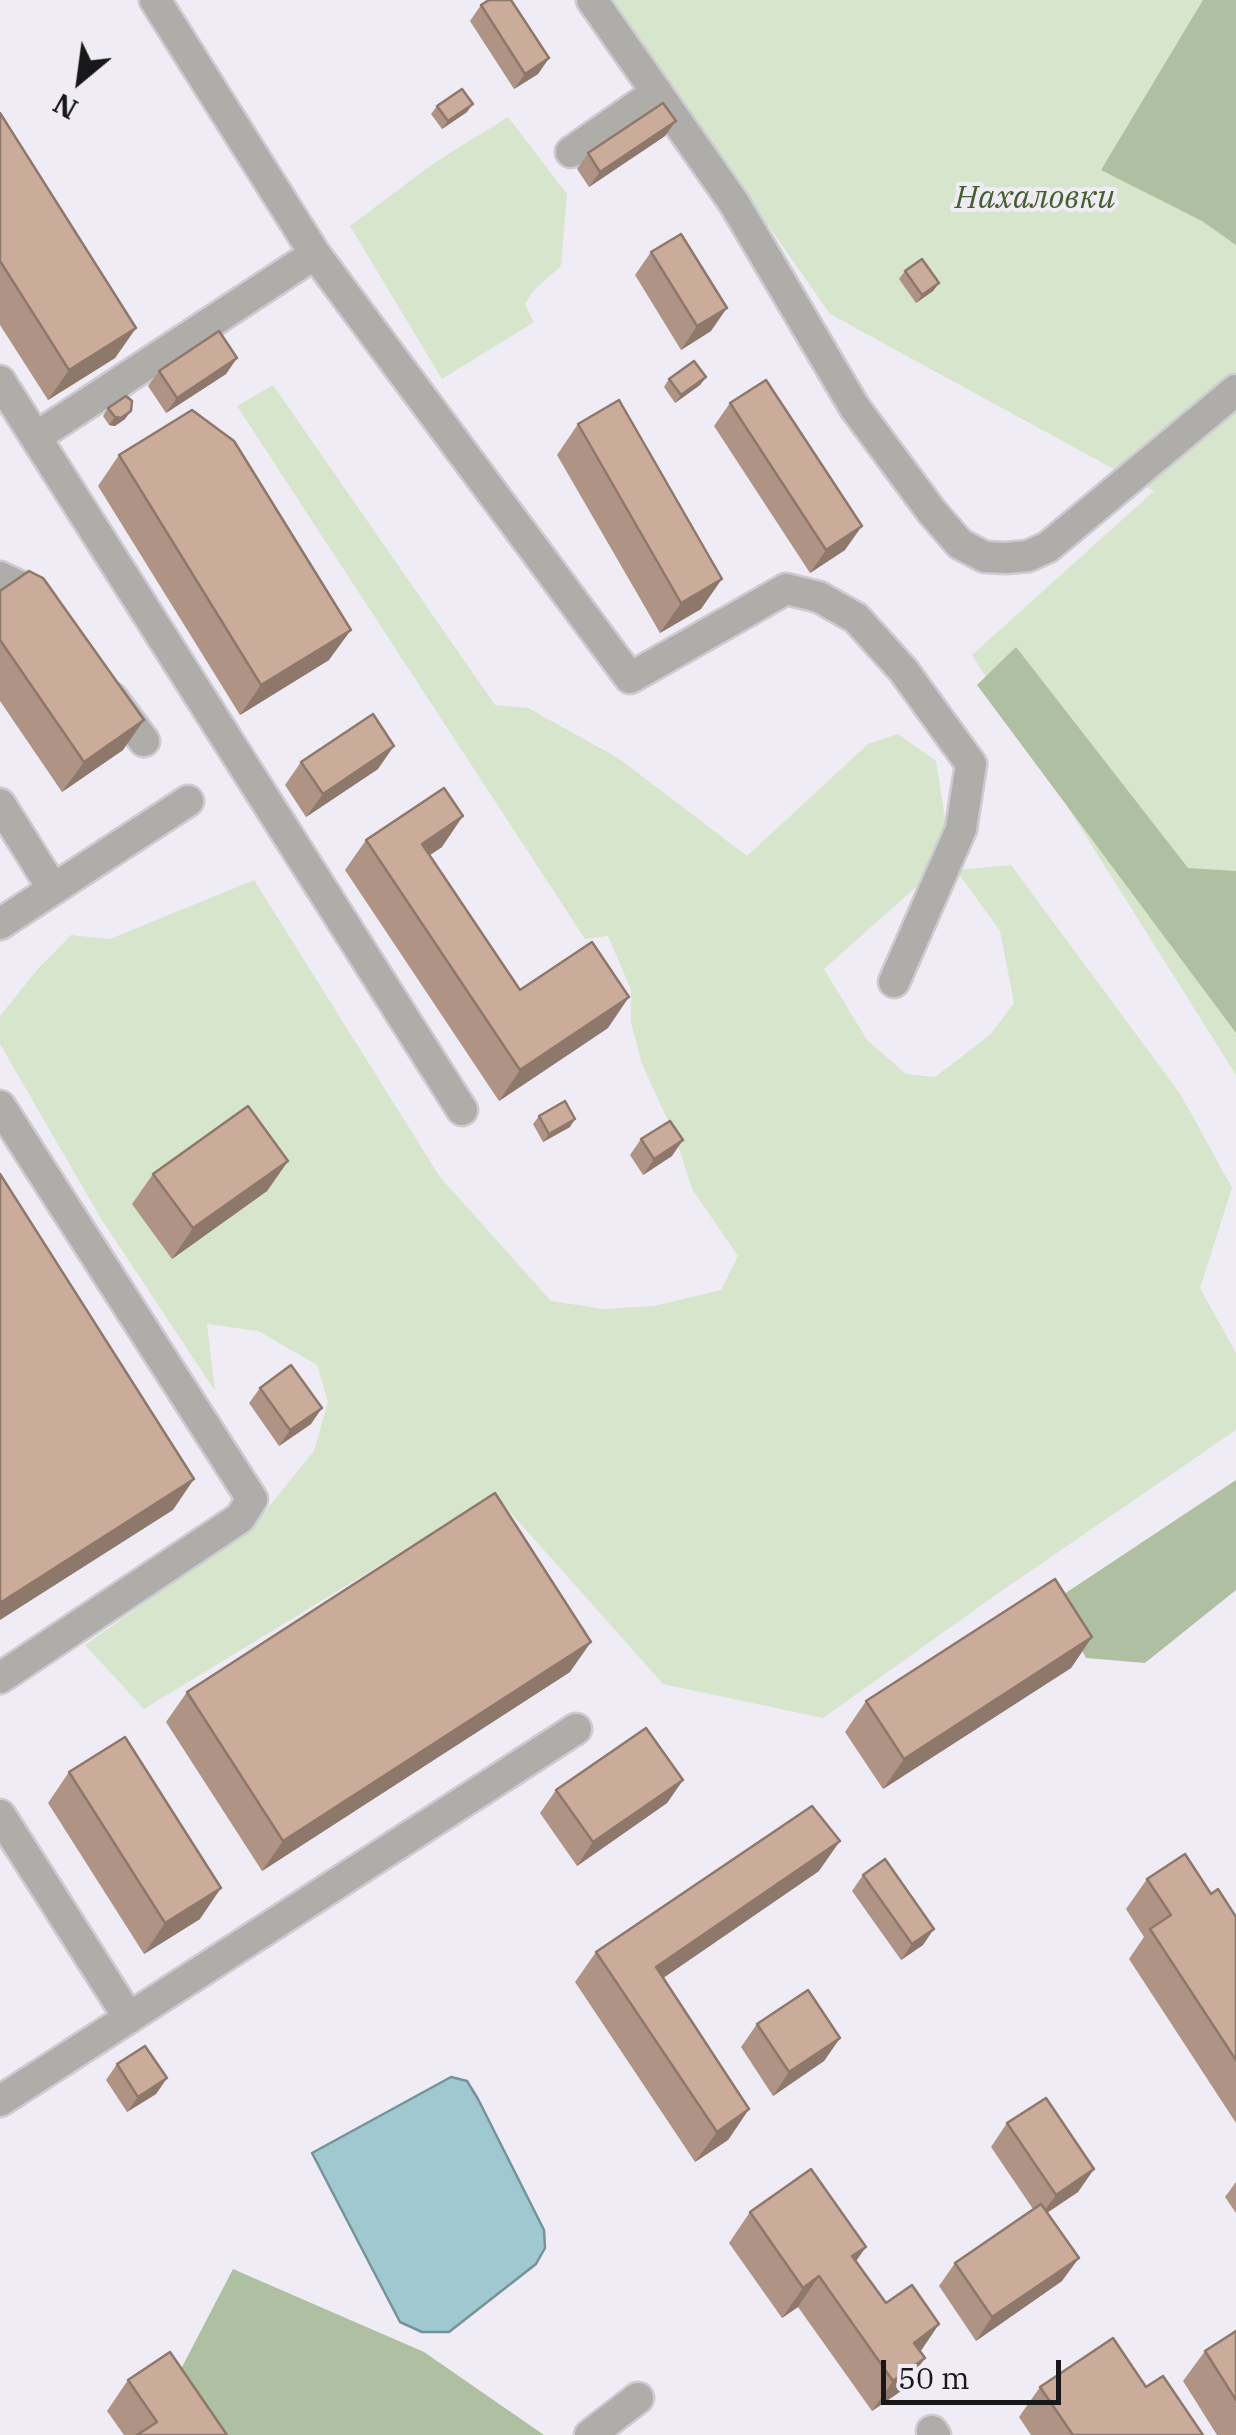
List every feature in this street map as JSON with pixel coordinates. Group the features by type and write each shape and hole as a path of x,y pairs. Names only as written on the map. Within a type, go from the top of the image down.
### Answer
{"street":[{"path":"155,0 315,254 630,678 786,589 819,597 856,618 903,670 970,764 961,829 894,982"},
{"path":"592,0 734,203 855,408 960,544 985,557 1006,558 1028,556 1048,548 1236,390"},
{"path":"571,152 657,92"},
{"path":"36,437 315,254"},
{"path":"0,380 462,1110"},
{"path":"0,576 34,593 56,622"},
{"path":"100,682 144,741"},
{"path":"0,924 188,800"},
{"path":"0,804 54,888"},
{"path":"0,1106 252,1500 240,1518 0,1678"},
{"path":"0,2101 576,1730"},
{"path":"0,1815 129,2018"},
{"path":"590,2435 638,2398"}],"green space":[{"name":"Нахаловки","path":"611,0 1236,0 1236,1075 972,655 1154,491 830,314"},
{"path":"1203,0 1236,0 1236,245 1202,221 1101,170"},
{"path":"508,117 567,194 561,266 533,291 525,304 534,322 442,379 350,226 434,163"},
{"path":"273,385 495,705 528,708 618,758 747,856 868,744 898,734 936,761 946,825 925,879 824,969 867,1040 906,1074 935,1077 990,1035 1014,1003 1000,931 956,870 1011,865 1181,1095 1232,1188 1200,1288 1236,1353 1236,1430 823,1718 663,1684 495,1495 144,1709 85,1645 254,1525 314,1451 328,1402 317,1365 258,1331 207,1324 215,1391 100,1217 0,1044 0,1016 71,935 110,939 254,880 440,1177 551,1301 604,1309 654,1306 721,1290 738,1256 692,1189 675,1136 642,1064 631,1023 631,990 608,936 585,939 237,406"},
{"path":"1016,647 1188,868 1236,871 1236,1033 977,685"},
{"path":"1236,1480 1236,1590 1145,1663 1086,1658 1055,1600"},
{"path":"233,2269 424,2352 544,2435 212,2435 181,2369"}],"water":[{"path":"451,2077 467,2081 478,2099 544,2230 545,2248 536,2264 449,2332 422,2332 400,2322 312,2153"}],"building":[{"path":"489,0 511,0 549,58 525,74 481,5"},
{"path":"462,89 473,104 448,121 437,106"},
{"path":"663,103 676,121 600,172 588,153"},
{"path":"0,113 136,328 69,370 0,261"},
{"path":"681,234 727,308 697,326 651,252"},
{"path":"922,259 939,283 922,295 905,271"},
{"path":"219,331 237,358 177,398 159,371"},
{"path":"694,361 706,377 681,395 669,379"},
{"path":"766,380 862,526 826,550 730,403"},
{"path":"126,396 132,401 131,411 121,418 115,417 108,408"},
{"path":"619,400 722,579 681,603 578,424"},
{"path":"192,410 234,441 351,630 261,685 119,455"},
{"path":"29,571 43,578 144,720 84,762 0,640 0,591"},
{"path":"373,714 394,746 323,794 301,762"},
{"path":"444,788 463,816 422,844 520,990 592,942 629,997 520,1070 366,840"},
{"path":"565,1101 575,1119 549,1134 539,1116"},
{"path":"248,1106 288,1161 193,1228 153,1174"},
{"path":"670,1121 683,1140 654,1159 641,1139"},
{"path":"0,1174 194,1479 0,1603"},
{"path":"291,1365 322,1408 290,1430 260,1388"},
{"path":"495,1493 591,1642 283,1841 187,1692"},
{"path":"1055,1579 1092,1637 904,1759 866,1701"},
{"path":"646,1728 683,1780 593,1842 556,1790"},
{"path":"125,1737 221,1888 165,1923 69,1772"},
{"path":"812,1806 840,1841 656,1967 749,2109 717,2132 596,1952"},
{"path":"1185,1854 1211,1894 1218,1889 1236,1917 1236,2060 1150,1929 1171,1915 1147,1879"},
{"path":"885,1859 934,1929 912,1944 863,1875"},
{"path":"808,1990 840,2038 789,2072 757,2024"},
{"path":"145,2046 167,2078 138,2097 117,2064"},
{"path":"1046,2098 1094,2169 1056,2195 1007,2123"},
{"path":"811,2169 866,2247 852,2256 886,2303 912,2285 939,2324 914,2343 925,2358 893,2381 819,2276 803,2288 750,2212"},
{"path":"1041,2204 1079,2258 992,2317 955,2263"},
{"path":"1236,2331 1236,2400 1205,2351"},
{"path":"1113,2338 1146,2387 1163,2376 1203,2435 1073,2435 1040,2387"},
{"path":"170,2352 227,2435 137,2435 157,2422 128,2380"}]}
